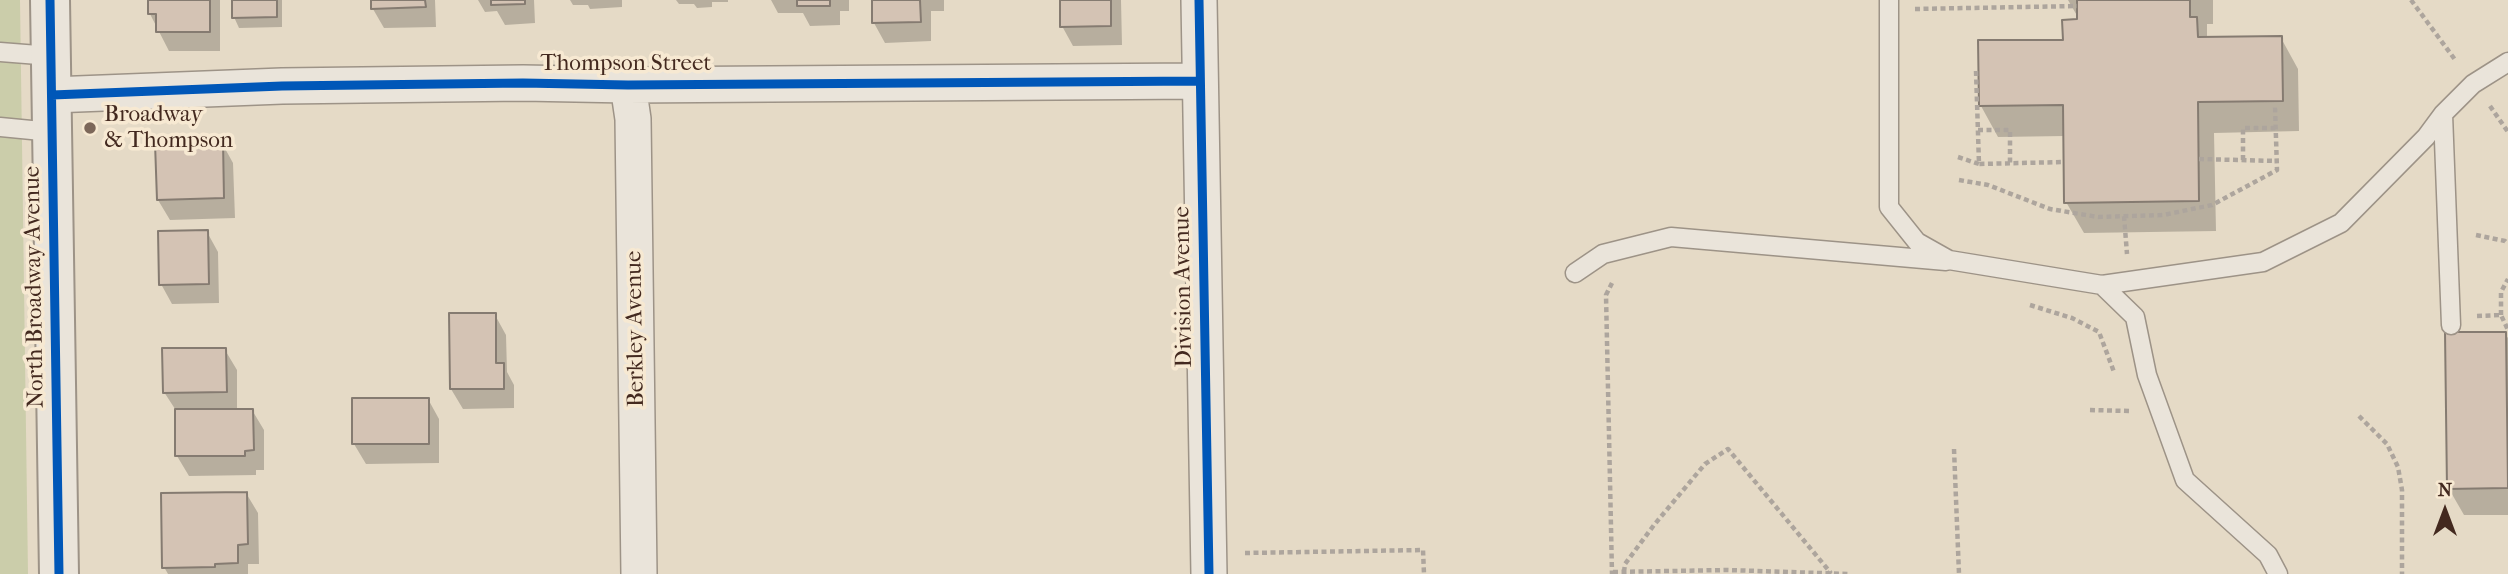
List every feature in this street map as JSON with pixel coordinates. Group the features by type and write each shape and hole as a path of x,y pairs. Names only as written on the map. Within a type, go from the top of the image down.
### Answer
{"street":[{"name":"North Broadway Avenue","path":"50,0 59,574"},
{"name":"Division Avenue","path":"1199,0 1209,564"},
{"name":"Thompson Street","path":"52,95 282,86 523,82 628,85 1199,81"},
{"name":"Berkley Avenue","path":"628,85 633,132 639,574"}],"lane":[{"path":"1889,4 1889,207 1917,242 1949,260 2102,285 2263,262 2342,223 2426,138 2442,114 2473,84 2508,62"},
{"path":"0,52 51,56"},
{"path":"2442,114 2451,321"},
{"path":"0,127 52,132"},
{"path":"1575,273 1603,254 1671,237 1960,262"},
{"path":"2102,285 2135,317 2147,375 2185,480 2268,555 2278,574"}],"path":[{"path":"2412,0 2459,65"},
{"path":"1889,4 2037,3 2077,6"},
{"path":"1976,71 1979,164"},
{"path":"2485,100 2508,132"},
{"path":"1959,180 1988,185 2050,209 2098,217 2163,215 2212,205 2277,170 2275,106"},
{"path":"2243,160 2243,128 2276,128"},
{"path":"1978,130 2010,130 2010,164"},
{"path":"1958,157 1979,164 2064,162"},
{"path":"2199,159 2277,161"},
{"path":"2123,216 2128,266"},
{"path":"1616,276 1606,295 1612,573 1728,570 1849,574"},
{"path":"2508,279 2501,292 2501,315 2508,330"},
{"path":"2023,303 2072,318 2099,332 2116,377"},
{"path":"2451,321 2501,315"},
{"path":"2090,410 2129,411 2125,400"},
{"path":"2359,416 2387,444 2398,467 2402,490 2402,574"},
{"path":"1625,572 1625,564 1705,464 1728,449 1828,573"},
{"path":"1954,449 1959,574"},
{"path":"1209,564 1423,550 1424,574"}],"green space":[{"path":"0,0 20,0 28,574 0,574"}],"building":[{"path":"148,0 210,0 210,32 156,32 156,14 148,14"},
{"path":"232,0 277,0 277,17 232,18"},
{"path":"371,0 425,0 426,7 371,9"},
{"path":"491,0 525,0 525,4 491,5"},
{"path":"797,0 830,0 830,6 797,6"},
{"path":"872,0 920,0 921,22 872,23"},
{"path":"1060,0 1111,0 1111,26 1060,27"},
{"path":"2077,0 2190,0 2190,17 2197,17 2198,37 2282,36 2283,101 2198,102 2199,201 2064,203 2063,105 1979,106 1978,40 2063,40 2062,20 2077,19"},
{"path":"223,141 224,198 157,200 155,143"},
{"path":"208,230 209,284 159,285 158,231"},
{"path":"449,313 496,313 496,363 504,363 504,389 450,389"},
{"path":"2445,332 2506,332 2508,488 2447,489"},
{"path":"162,348 226,348 227,392 163,393"},
{"path":"352,398 429,398 429,444 352,444"},
{"path":"175,409 253,409 254,450 245,451 245,456 175,456"},
{"path":"247,492 248,544 238,545 238,563 215,564 215,567 162,568 161,493"}],"cycle path":[{"path":"50,0 59,574"},
{"path":"1199,0 1209,574"},
{"path":"52,95 282,86 523,83 628,85 1199,81"}],"place":[{"name":"Broadway & Thompson","path":"90,128"}]}
